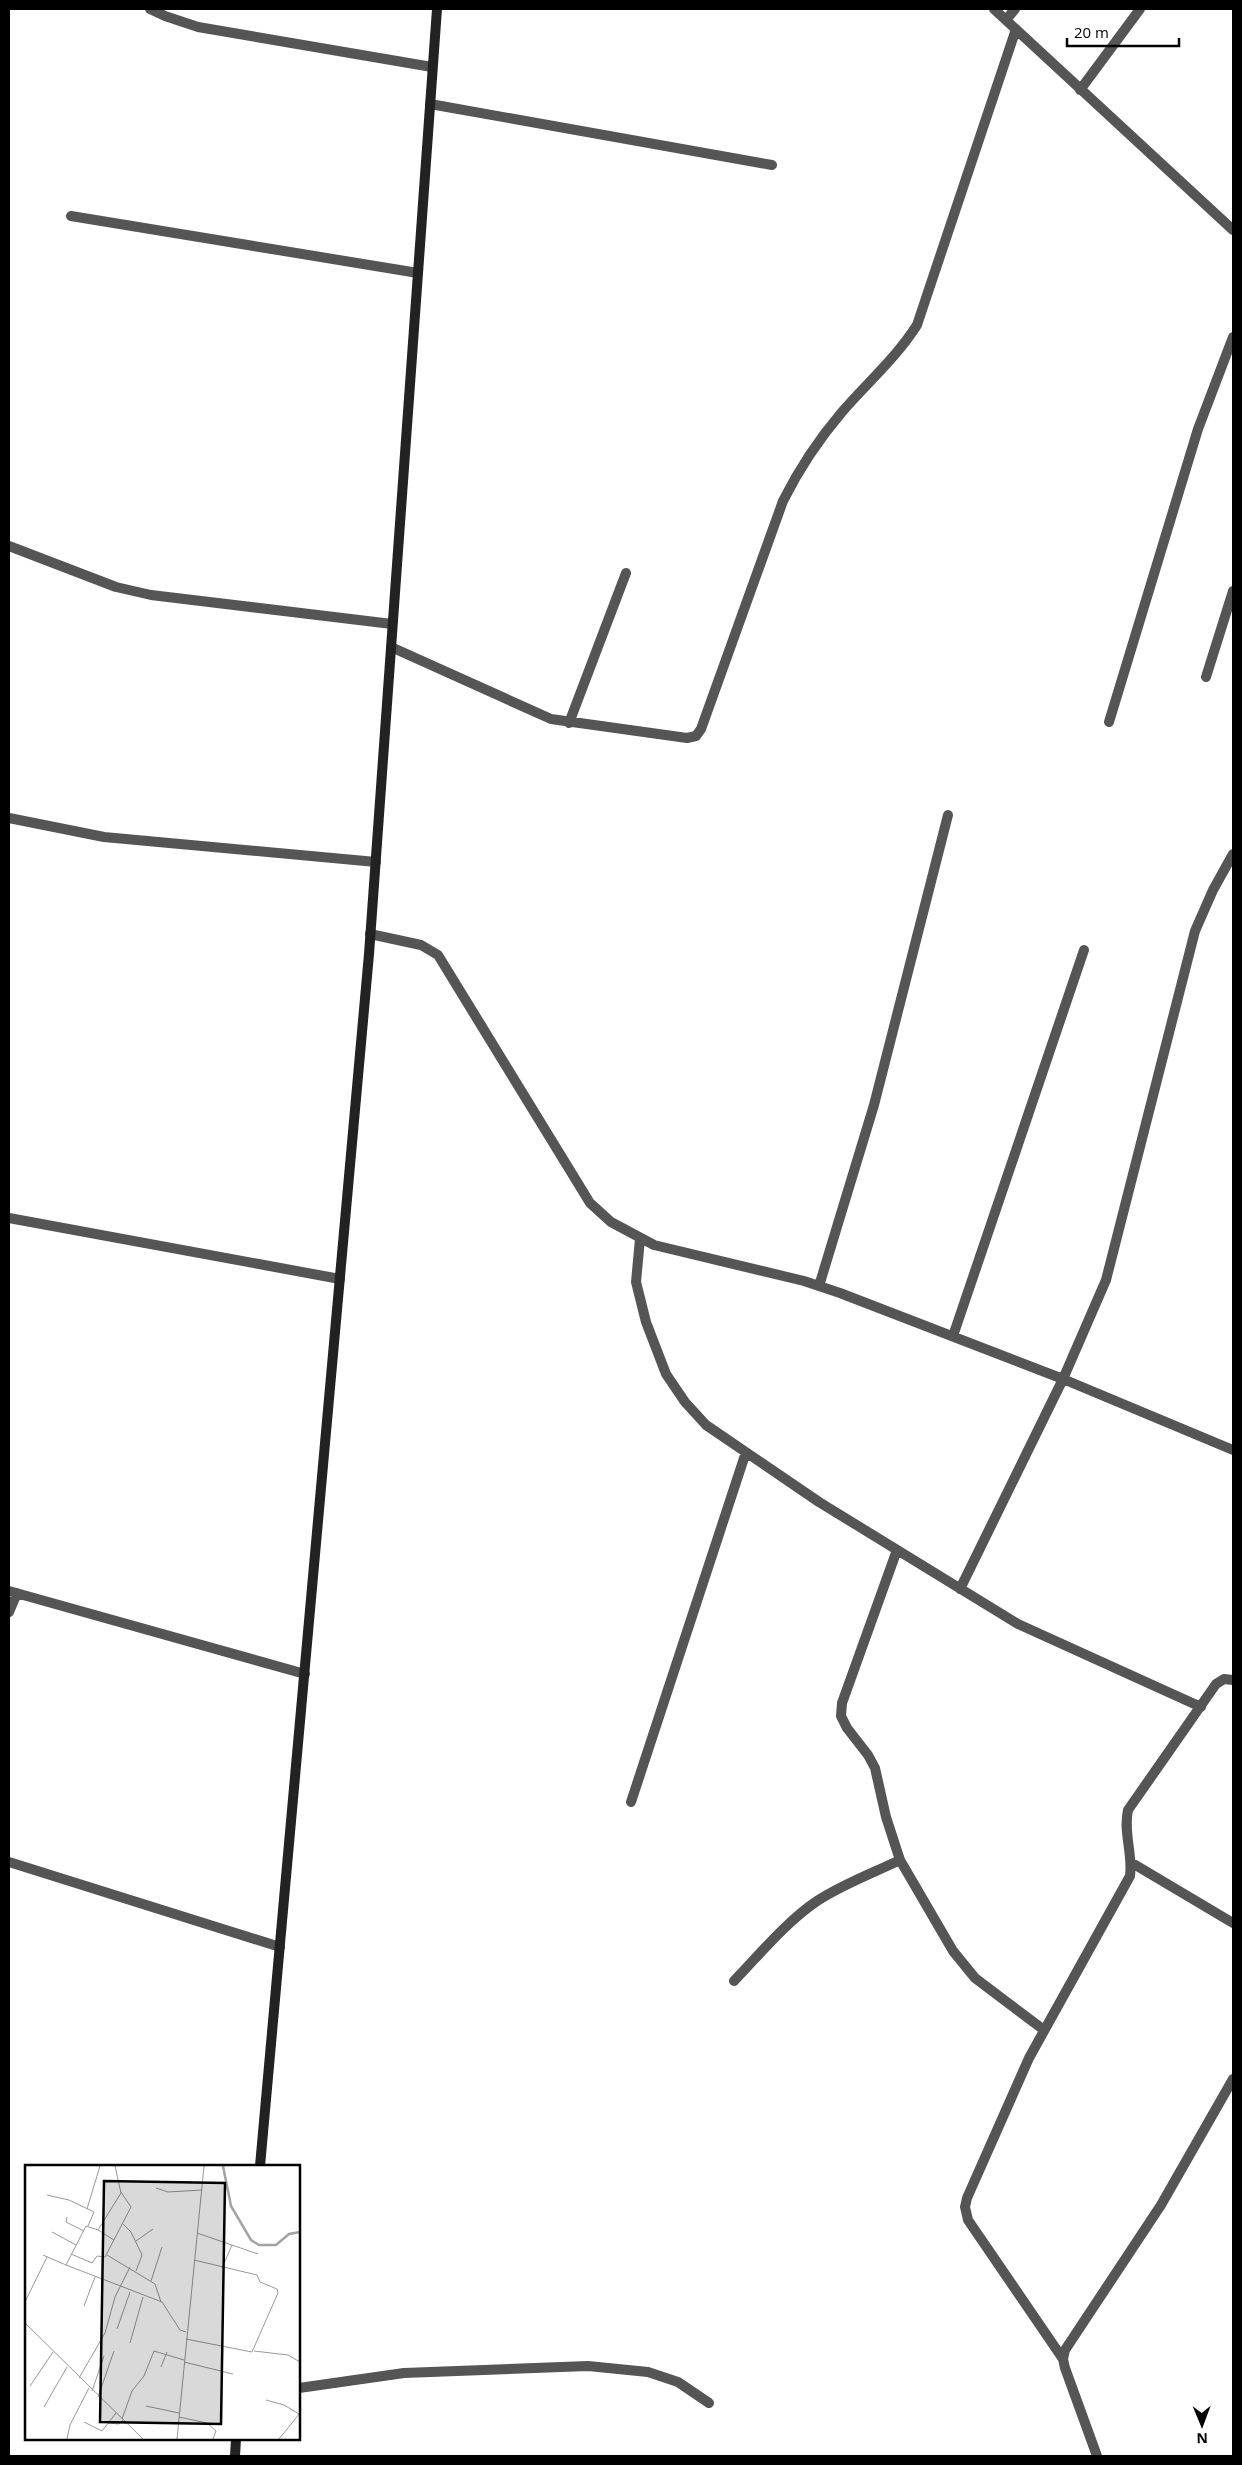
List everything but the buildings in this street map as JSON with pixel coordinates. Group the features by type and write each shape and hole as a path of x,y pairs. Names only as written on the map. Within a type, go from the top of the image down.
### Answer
{"street":[{"path":"150,9 198,27 432,67"},
{"path":"260,2165 376,862 436,9"},
{"path":"994,9 1233,230"},
{"path":"1006,20 1015,9"},
{"path":"1080,90 1140,9"},
{"path":"391,647 538,715 569,723 687,738 696,736 701,729 783,501 797,474 842,412 905,344 917,325 1016,30"},
{"path":"430,104 772,166"},
{"path":"71,216 418,274"},
{"path":"1109,722 1198,429 1233,337"},
{"path":"9,546 116,587 151,595 392,624"},
{"path":"569,723 626,573"},
{"path":"1206,677 1233,591"},
{"path":"819,1286 874,1105 948,815"},
{"path":"9,818 104,836 376,862"},
{"path":"960,1589 1063,1379 1112,1264 1195,930 1213,890 1233,854"},
{"path":"370,934 421,945 438,955 590,1203 611,1222 654,1245 819,1286 1063,1379 1233,1450"},
{"path":"953,1336 1084,950"},
{"path":"9,1218 340,1279"},
{"path":"640,1239 636,1282 646,1322 666,1374 685,1402 706,1426 819,1502 960,1589 1044,1638 1201,1706"},
{"path":"631,1802 746,1452"},
{"path":"897,1550 842,1703 841,1716 875,1768 886,1817 900,1860 953,1951 964,1967 975,1978 1044,2030"},
{"path":"9,1612 13,1592 304,1674"},
{"path":"1097,2456 1063,2359 968,2220 965,2207 1044,2030 1130,1876 1132,1863 1127,1833 1128,1810 1216,1684 1224,1679 1233,1680"},
{"path":"734,1981 801,1913 817,1901 900,1860"},
{"path":"9,1862 280,1947"},
{"path":"1132,1863 1233,1923"},
{"path":"1063,2359 1065,2350 1181,2173 1233,2079"},
{"path":"300,2388 404,2373 588,2366 648,2372 678,2382 709,2403"},
{"path":"234,2456 236,2440"}]}
